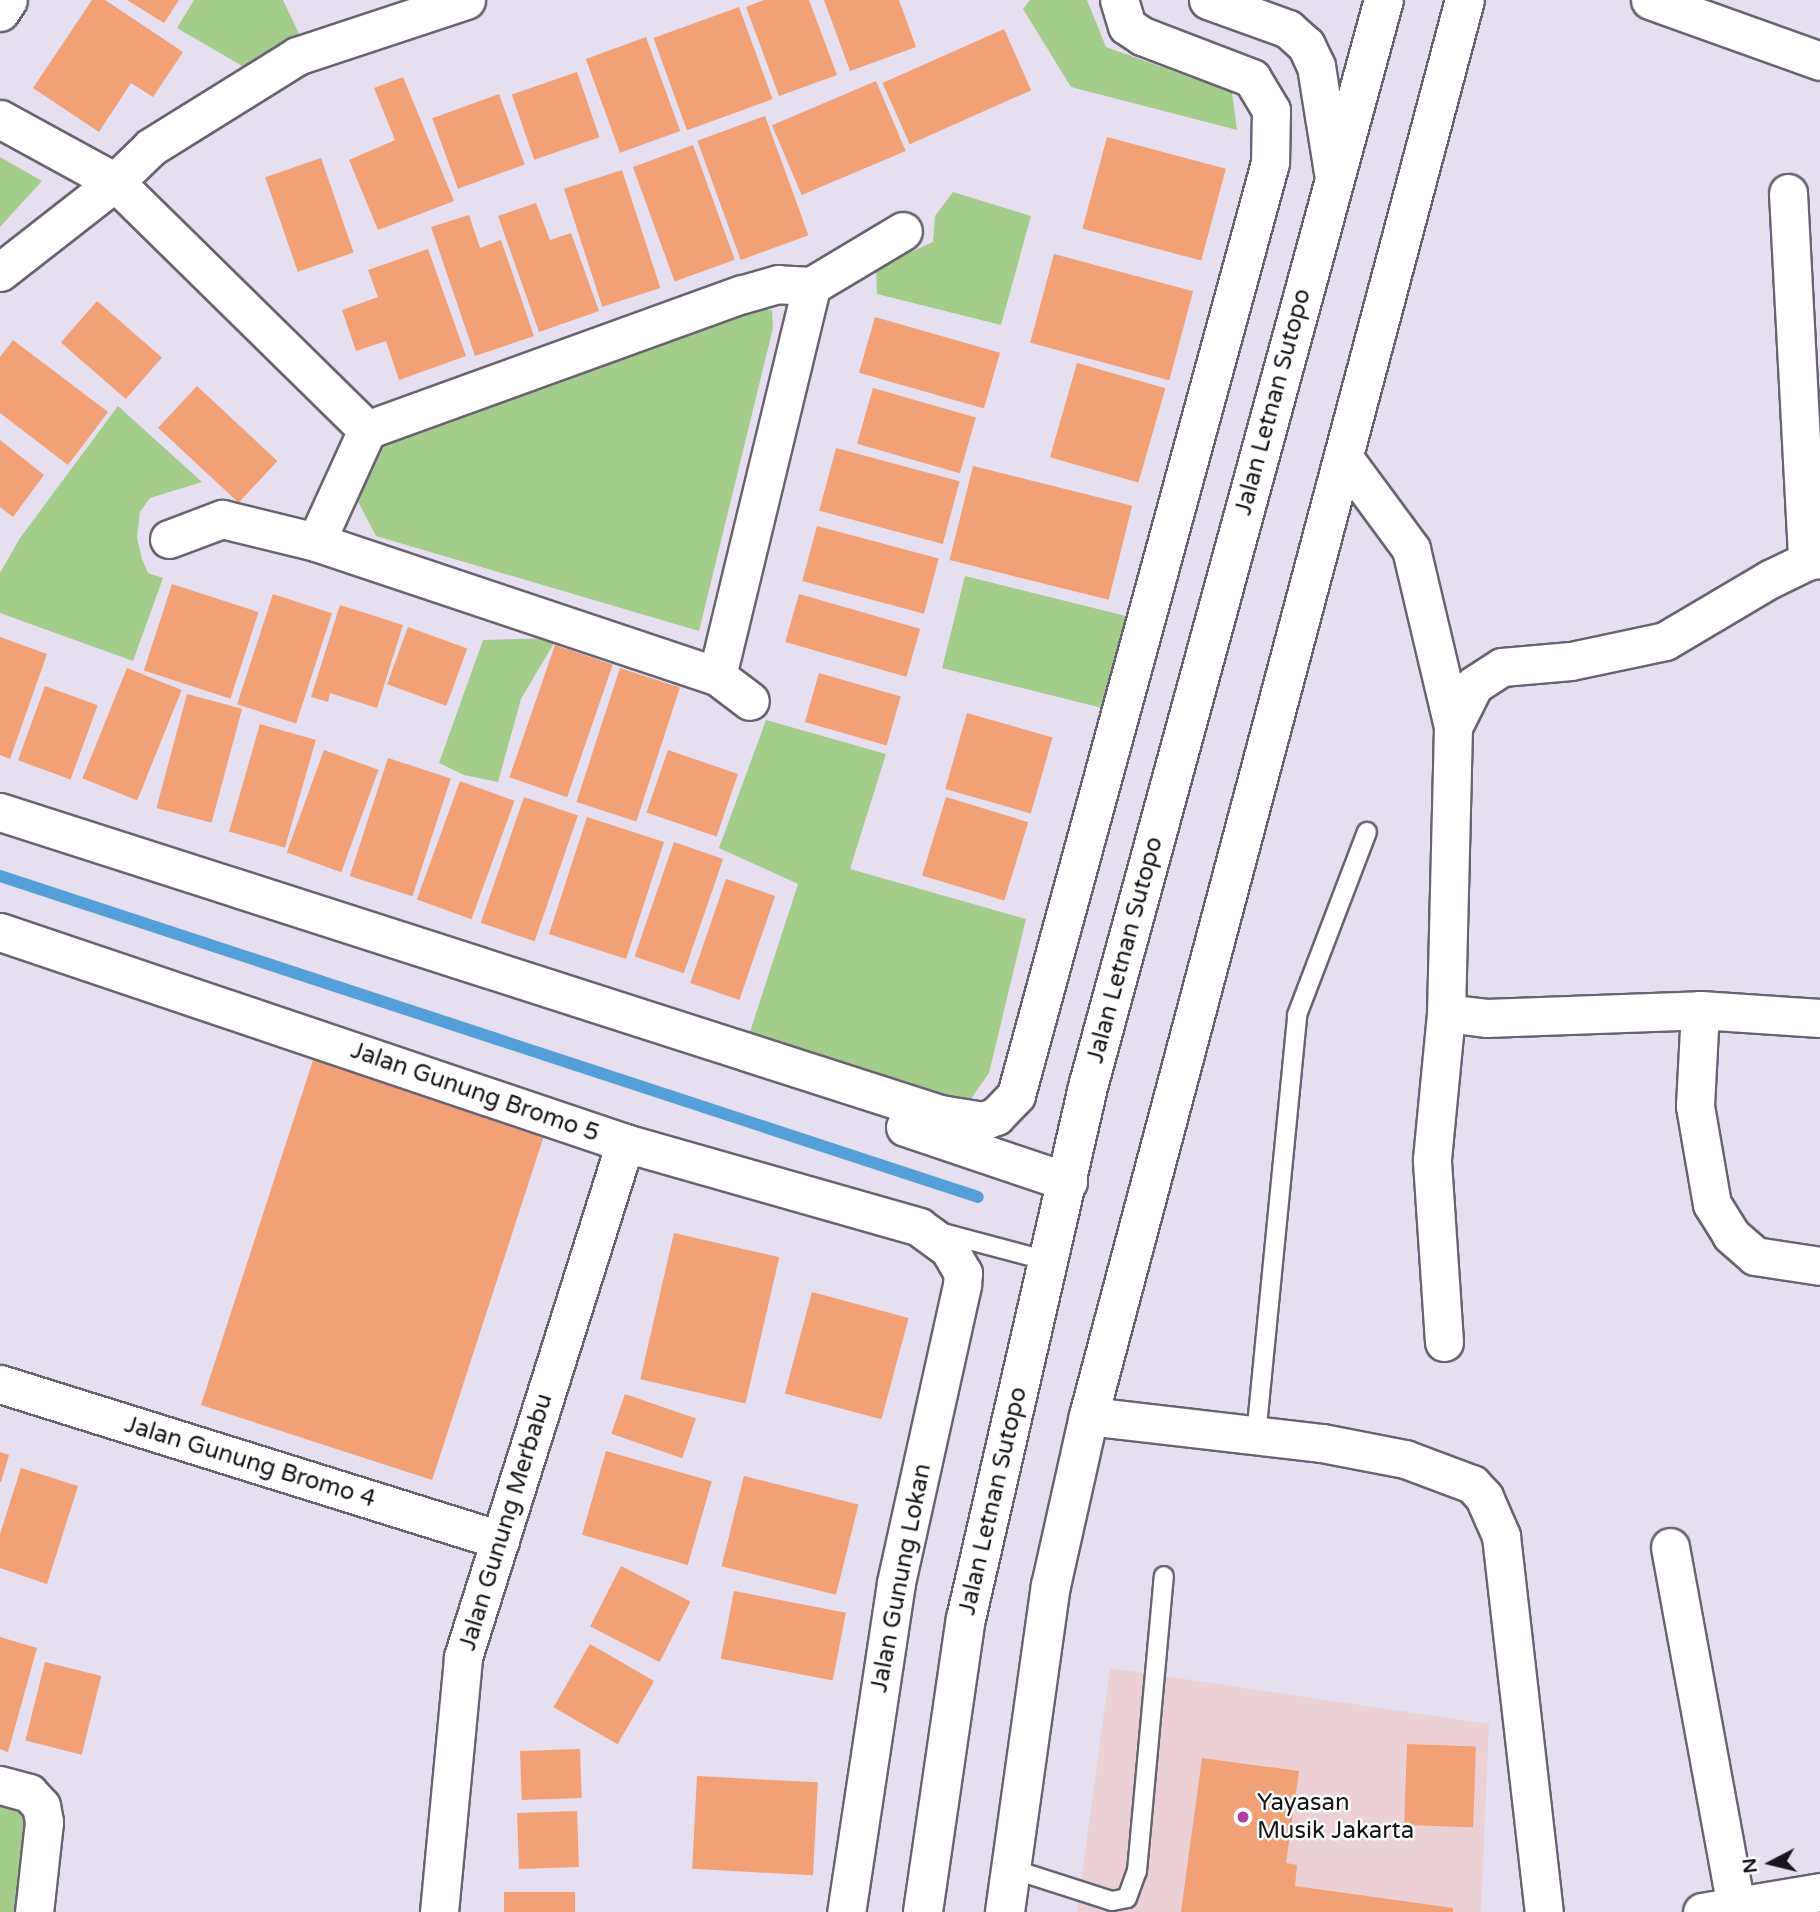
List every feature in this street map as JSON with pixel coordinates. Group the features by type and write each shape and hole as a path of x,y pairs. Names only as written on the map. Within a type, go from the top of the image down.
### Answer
{"main road":[{"name":"Jalan Letnan Sutopo","path":"923,1912 966,1619 1095,1060 1384,0"},
{"path":"1005,1912 1009,1868 1051,1586 1089,1416 1332,511 1465,0"}],"street":[{"path":"0,12 8,0"},
{"path":"0,272 115,182 151,147 297,56 466,0"},
{"path":"0,813 940,1114 983,1121 996,1116 1016,1095 1270,163 1271,110 1252,78 1142,36 1127,26 1119,0"},
{"path":"1208,0 1287,29 1307,45 1316,66 1334,179"},
{"path":"1650,0 1820,61"},
{"path":"0,119 115,182 367,430"},
{"path":"1453,727 1474,685 1502,667 1571,661 1665,641 1813,560 1788,194"},
{"path":"316,542 367,430 742,294 778,284 811,286 903,231"},
{"path":"717,676 811,286"},
{"path":"1344,458 1411,549 1453,727 1446,1013 1432,1159 1444,1342"},
{"path":"1332,511 1380,509"},
{"path":"169,540 222,519 316,542 717,676 750,701"},
{"path":"0,838 1068,1182"},
{"name":"Jalan Gunung Bromo 5","path":"0,932 625,1143 919,1227 949,1249"},
{"path":"1446,1013 1486,1018 1700,1010 1820,1018"},
{"path":"1700,1010 1695,1106 1712,1204 1731,1235 1755,1256 1820,1266"},
{"name":"Jalan Gunung Merbabu","path":"439,1912 463,1657 625,1143"},
{"name":"Jalan Gunung Lokan","path":"846,1912 896,1583 962,1285 963,1273 949,1249"},
{"name":"Jalan Gunung Bromo 4","path":"0,1384 500,1540"},
{"path":"1089,1416 1256,1436 1405,1459 1455,1474 1484,1497 1501,1536 1544,1912"},
{"path":"1670,1547 1719,1909 1820,1892"},
{"path":"0,1785 29,1793 41,1806 44,1822 34,1912"}],"lane":[{"path":"1256,1436 1297,1015 1367,832"},
{"path":"919,1227 1048,1261"},
{"path":"1009,1868 1112,1901 1127,1898 1137,1871 1164,1576"}],"shaded area":[{"path":"1110,1668 1489,1724 1481,1912 1077,1912"}],"green space":[{"path":"194,0 283,0 303,42 249,70 177,28"},
{"path":"1030,0 1087,0 1106,47 1232,92 1237,130 1071,87 1023,9"},
{"path":"0,157 42,181 0,227"},
{"path":"953,192 1031,216 1001,325 877,294 876,268 933,242 935,216"},
{"path":"749,309 772,310 773,328 699,631 376,536 352,490 381,439"},
{"path":"118,406 202,482 150,498 140,512 137,538 142,559 148,573 163,578 133,661 0,613 0,573 20,538"},
{"path":"965,576 1134,618 1111,710 942,668"},
{"path":"557,638 521,699 498,782 464,775 439,763 483,640"},
{"path":"766,720 886,754 850,869 1026,919 989,1073 966,1106 748,1038 798,884 719,848"},
{"path":"0,1791 41,1806 31,1912 0,1912"}],"building":[{"path":"92,0 105,0 183,52 153,97 131,83 99,132 33,88"},
{"path":"127,0 179,0 164,23"},
{"path":"764,0 809,0 837,75 779,96 746,7"},
{"path":"824,0 899,0 916,47 850,71"},
{"path":"739,7 773,99 687,130 653,38"},
{"path":"1004,29 1031,90 910,144 882,83"},
{"path":"646,37 680,131 620,153 586,59"},
{"path":"577,72 599,137 534,160 512,94"},
{"path":"403,77 454,201 378,230 349,160 395,140 374,88"},
{"path":"876,81 906,151 802,195 772,125"},
{"path":"499,94 525,164 458,189 432,118"},
{"path":"765,116 808,235 741,260 697,141"},
{"path":"1107,137 1226,169 1201,261 1082,229"},
{"path":"693,145 735,260 675,282 633,167"},
{"path":"321,158 354,253 298,272 265,177"},
{"path":"622,170 660,288 602,307 564,189"},
{"path":"536,203 550,240 571,233 599,311 539,332 498,216"},
{"path":"469,215 480,248 501,240 534,336 475,356 431,227"},
{"path":"428,249 466,356 399,380 386,341 356,351 342,310 378,297 368,270"},
{"path":"1054,254 1193,291 1169,380 1030,343"},
{"path":"97,301 162,357 126,399 61,343"},
{"path":"875,317 1000,353 984,409 859,373"},
{"path":"13,340 108,412 68,465 0,413 0,357"},
{"path":"1077,363 1165,388 1138,483 1050,457"},
{"path":"197,386 277,461 239,503 158,428"},
{"path":"873,388 976,417 960,473 857,444"},
{"path":"0,440 44,475 13,517 0,507"},
{"path":"836,448 960,481 943,544 819,511"},
{"path":"973,466 1132,506 1109,600 950,560"},
{"path":"817,526 939,559 924,614 802,581"},
{"path":"172,584 259,612 230,699 144,671"},
{"path":"273,594 332,613 296,723 237,704"},
{"path":"799,594 920,629 906,677 785,642"},
{"path":"340,605 403,625 377,708 330,693 328,702 311,697"},
{"path":"408,627 467,649 446,706 387,684"},
{"path":"0,637 47,654 10,759 0,755"},
{"path":"555,645 613,665 567,797 509,777"},
{"path":"127,668 182,690 137,800 82,778"},
{"path":"620,668 680,687 636,822 576,802"},
{"path":"819,673 901,696 887,745 805,722"},
{"path":"45,686 98,705 71,779 18,760"},
{"path":"187,694 242,709 212,823 156,808"},
{"path":"967,713 1053,738 1031,813 945,789"},
{"path":"260,724 316,740 285,848 229,832"},
{"path":"324,750 379,770 341,872 287,852"},
{"path":"668,750 738,774 716,836 647,812"},
{"path":"388,758 451,778 412,896 350,876"},
{"path":"460,781 515,801 471,919 417,899"},
{"path":"524,797 578,816 535,941 481,923"},
{"path":"946,797 1028,822 1004,901 922,875"},
{"path":"587,817 664,842 626,959 549,934"},
{"path":"674,842 723,859 684,973 635,956"},
{"path":"726,879 775,896 739,1000 690,983"},
{"path":"315,1054 546,1129 432,1480 201,1405"},
{"path":"674,1233 779,1257 745,1403 640,1379"},
{"path":"812,1292 909,1318 881,1419 785,1393"},
{"path":"625,1394 696,1418 682,1458 611,1434"},
{"path":"606,1451 712,1481 688,1565 582,1535"},
{"path":"0,1452 9,1455 1,1482 0,1482"},
{"path":"21,1468 78,1486 47,1584 0,1568 0,1534"},
{"path":"744,1476 858,1505 836,1595 722,1566"},
{"path":"621,1566 690,1601 660,1662 590,1627"},
{"path":"734,1591 846,1613 833,1680 721,1659"},
{"path":"0,1637 37,1648 8,1752 0,1749"},
{"path":"590,1644 654,1681 618,1744 554,1707"},
{"path":"45,1662 101,1676 82,1755 25,1741"},
{"path":"1407,1744 1476,1746 1473,1827 1404,1825"},
{"path":"580,1749 582,1798 522,1800 520,1751"},
{"name":"Yayasan Musik Jakarta","path":"1202,1758 1299,1771 1286,1863 1297,1865 1295,1886 1453,1908 1453,1912 1181,1912"},
{"path":"697,1776 818,1782 813,1875 692,1869"},
{"path":"577,1811 579,1867 519,1869 517,1813"},
{"path":"504,1892 575,1892 575,1912 504,1912"}],"waterway":[{"path":"0,876 978,1197"}],"place":[{"name":"Yayasan Musik Jakarta","path":"1243,1817"}]}
